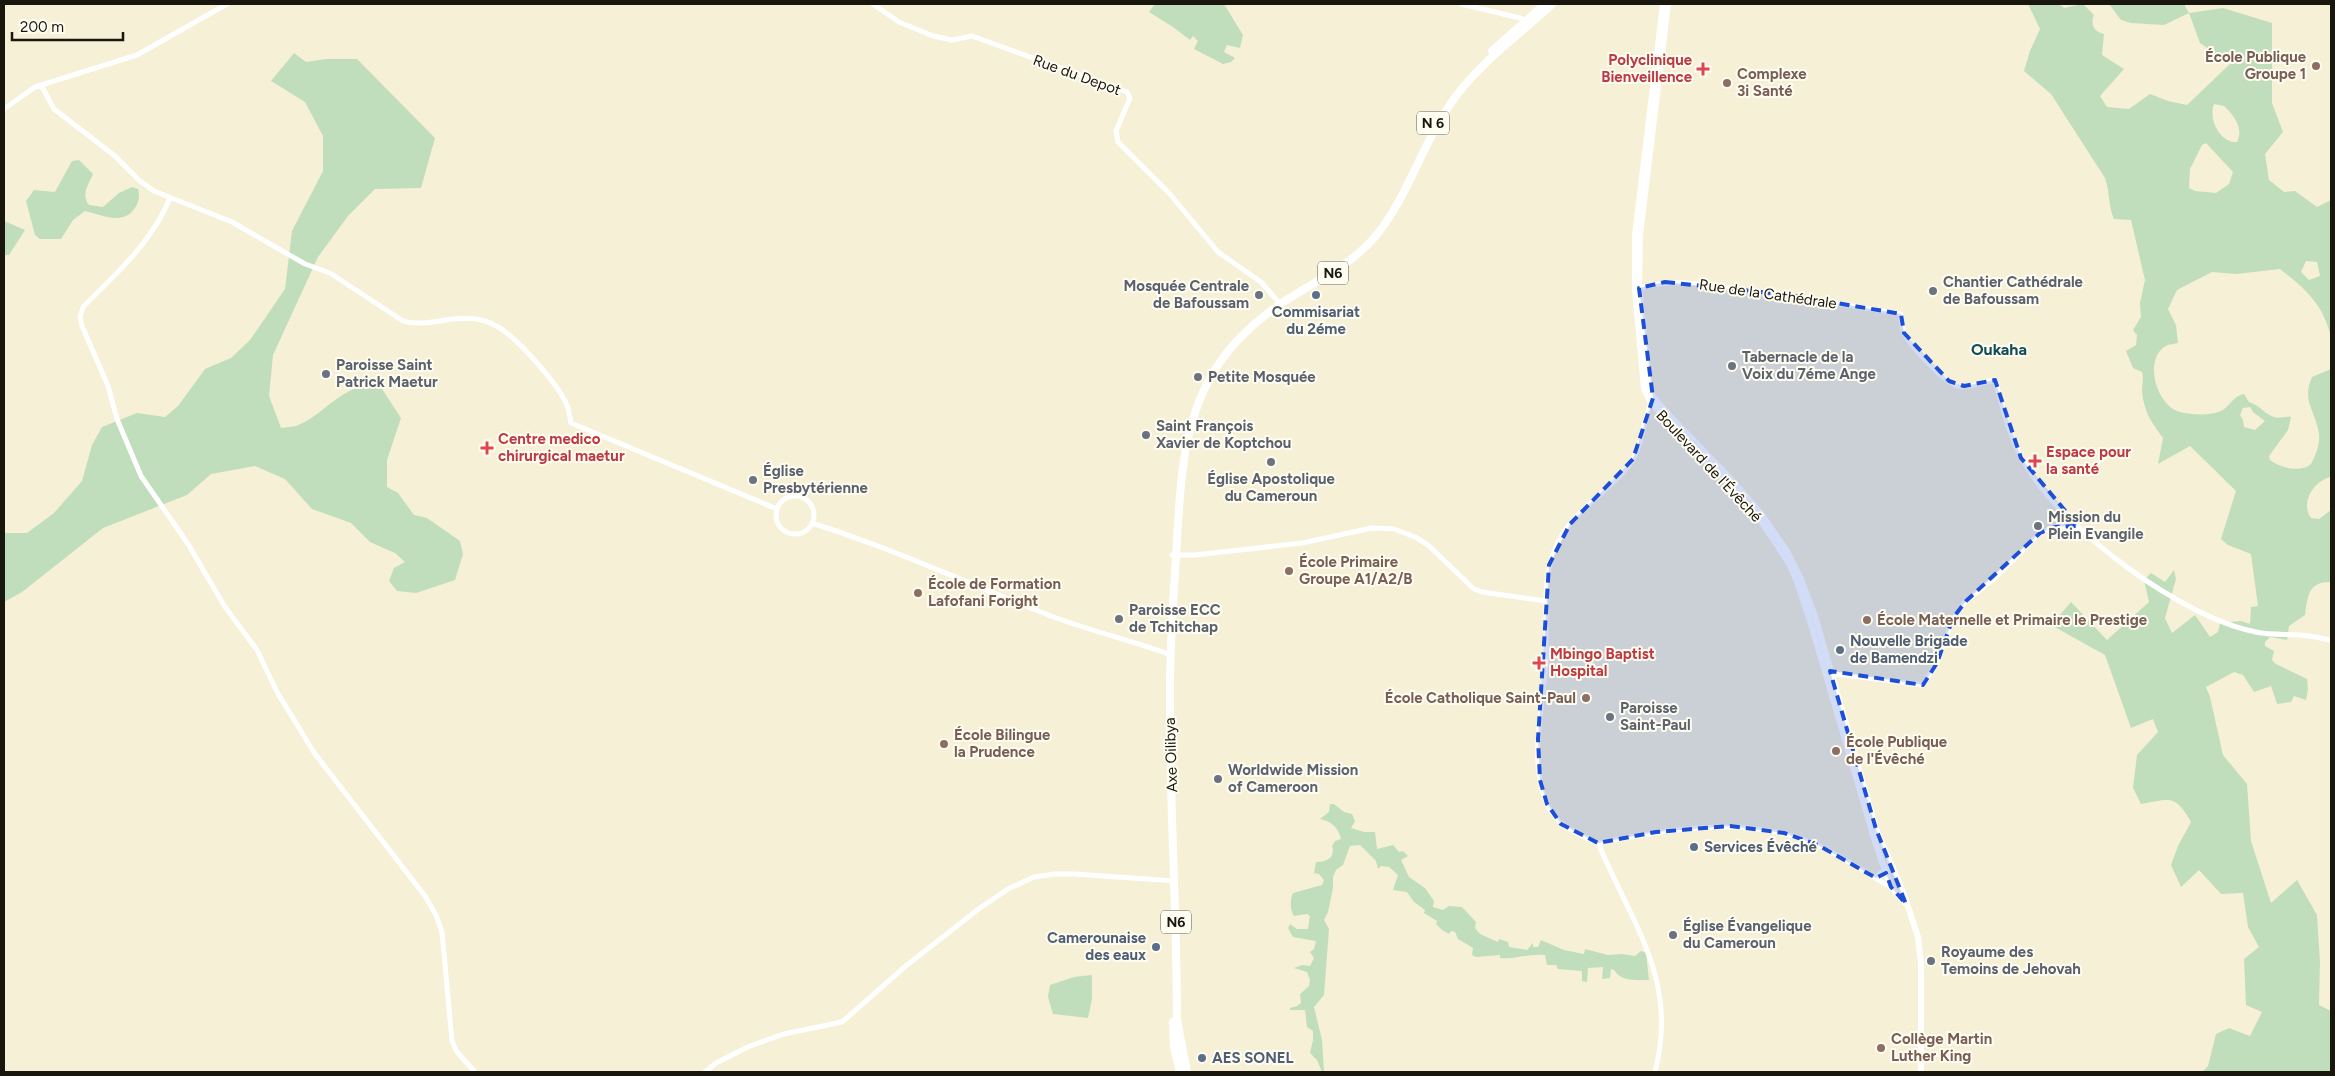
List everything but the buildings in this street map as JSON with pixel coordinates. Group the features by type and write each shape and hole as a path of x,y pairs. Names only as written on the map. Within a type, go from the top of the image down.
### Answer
{"highway":[{"path":"1529,22 1545,4"},
{"path":"1529,22 1552,4"},
{"name":"N 6","path":"1417,160 1438,118 1456,92 1529,22"},
{"name":"N6","path":"1168,654 1183,448 1198,402 1220,359 1250,327 1279,303 1335,271 1369,244 1396,208 1417,160"},
{"name":"Axe Oilibya","path":"1168,654 1168,732 1173,881"},
{"name":"N6","path":"1173,881 1174,1048 1180,1072"},
{"name":"N6","path":"1175,1019 1187,1072"}],"main road":[{"name":"Boulevard de l'Évêché","path":"1663,4 1641,219 1637,289 1652,400 1731,479 1760,512 1783,545 1801,579 1816,619 1828,673 1871,829 1891,887 1906,904"},
{"name":"Boulevard de l'Évêché","path":"1659,49 1668,4"},
{"name":"Boulevard de l'Évêché","path":"1828,673 1876,829 1914,924 1921,957 1921,1072"},
{"path":"1876,878 1886,869"}],"street":[{"path":"4,108 41,85 136,55 227,4"},
{"path":"1461,4 1529,22"},
{"name":"Rue du Depot","path":"874,5 898,22 926,33 952,40 972,36 1127,92 1130,98 1116,131 1118,142 1169,193 1218,252 1261,282 1279,303"},
{"path":"41,85 54,109 115,156 140,182 154,191 232,222 305,264 330,273 403,321 414,323 442,319 476,318 493,324 504,330 535,361 568,406 571,423 777,509"},
{"path":"170,198 157,227 142,246 83,307 80,312 82,326 108,386 117,419 148,489 176,526 225,607 257,650 277,692 315,754 425,896 436,915 442,932 452,1041 457,1052 475,1072"},
{"name":"Rue de la Cathédrale","path":"1637,289 1665,282 1684,283 1790,295 1901,314 1904,333 1909,340 1956,386 1995,380 2021,458 2049,496 2078,526"},
{"path":"1652,400 1633,459 1622,473 1570,524 1560,537 1549,565 1546,601 1547,647 1538,739 1540,780 1544,799 1561,824 1598,843 1672,830 1730,826 1765,828 1789,834 1818,845 1891,887"},
{"path":"790,496 803,498 812,505 814,511 812,523 804,532 788,533 779,526 777,509 784,499 790,496"},
{"path":"812,523 875,544 961,581 1100,634 1168,654"},
{"path":"1828,673 1923,685 1937,663 1953,618 1966,601 1995,578 2040,534 2055,527 2078,526 2129,568 2208,616 2256,632 2308,636 2331,640"},
{"path":"1174,555 1302,542 1372,528 1394,529 1415,537 1428,545 1474,589 1482,592 1546,601"},
{"path":"1598,843 1648,950 1661,997 1662,1035 1655,1072"},
{"path":"705,1072 730,1055 750,1046 784,1034 842,1022 907,964 985,904 1008,889 1034,878 1055,874 1074,874 1173,881"}],"highlighted area":[{"path":"1665,282 1684,283 1790,295 1901,314 1904,333 1949,381 1964,386 1995,380 2021,458 2078,526 2055,527 2040,533 1966,601 1953,618 1937,663 1923,685 1830,671 1876,829 1906,904 1891,887 1886,873 1876,878 1818,845 1784,833 1730,826 1656,832 1598,843 1561,824 1547,804 1540,780 1538,739 1549,565 1570,524 1633,459 1653,398 1639,288"}],"green space":[{"path":"1155,4 1224,4 1243,35 1240,48 1227,45 1224,52 1235,58 1231,62 1223,64 1194,49 1198,41 1193,36 1190,40 1149,12"},
{"path":"2028,4 2059,4 2064,8 2083,4 2094,15 2092,21 2095,29 2104,34 2102,55 2124,69 2100,96 2107,107 2129,109 2150,94 2168,101 2187,105 2230,64 2200,43 2189,13 2223,8 2272,23 2272,103 2283,132 2265,154 2269,180 2284,192 2295,191 2317,207 2331,200 2331,338 2328,326 2319,307 2306,291 2280,269 2236,274 2212,272 2177,290 2168,309 2176,325 2178,343 2167,345 2159,352 2155,361 2154,371 2155,381 2164,401 2180,412 2202,414 2219,412 2238,396 2244,394 2249,402 2271,416 2278,418 2291,417 2288,430 2269,456 2270,460 2279,465 2296,469 2307,467 2311,464 2319,442 2317,426 2310,406 2309,385 2312,377 2331,369 2331,477 2314,487 2310,493 2307,506 2311,518 2319,519 2331,510 2331,582 2318,584 2313,587 2308,596 2305,615 2289,626 2287,640 2270,637 2265,642 2265,646 2274,651 2272,660 2276,664 2307,679 2306,700 2294,696 2291,702 2277,704 2271,686 2254,692 2243,675 2234,672 2206,687 2223,755 2247,784 2251,841 2271,903 2297,880 2317,915 2320,962 2319,1005 2331,1011 2331,1072 2202,1072 2208,1066 2216,1034 2229,1028 2250,1036 2262,1012 2246,1005 2244,959 2259,947 2248,927 2243,893 2221,894 2199,870 2181,887 2171,865 2178,846 2191,822 2181,807 2171,801 2141,804 2133,788 2137,755 2158,732 2153,719 2131,728 2105,655 2051,625 2071,602 2107,640 2149,602 2144,580 2151,573 2165,582 2174,570 2176,579 2165,618 2172,633 2195,615 2210,637 2218,632 2220,623 2241,621 2250,624 2251,607 2258,606 2251,554 2228,545 2221,539 2236,491 2190,446 2158,464 2163,438 2152,422 2144,405 2142,372 2133,368 2126,351 2136,345 2137,335 2133,330 2141,317 2140,303 2145,280 2131,220 2114,219 2105,178 2051,94 2024,71 2030,51 2040,29","holes":["2214,104 2224,106 2231,114 2239,127 2237,142 2225,139 2217,129 2214,123","2206,143 2233,172 2229,184 2216,193 2195,191 2189,188 2190,169 2202,145","2306,261 2317,262 2320,276 2309,280 2301,272","2250,407 2253,412 2265,421 2255,430 2244,427 2240,415 2243,408"]},
{"path":"2109,4 2184,4 2189,13 2164,25 2131,23 2121,20"},
{"path":"294,53 306,62 326,59 357,59 435,138 421,188 375,189 348,216 318,257 273,355 269,396 281,428 296,426 307,421 347,392 369,386 382,389 401,418 387,460 387,487 398,493 414,515 427,518 460,541 463,554 455,580 416,593 397,591 389,581 394,568 405,562 395,553 370,542 351,523 312,509 285,479 255,466 211,474 187,495 103,528 22,592 4,602 4,533 27,533 54,513 82,481 92,445 102,427 137,413 165,417 178,406 205,369 231,358 250,340 285,289 292,231 323,171 323,136 305,102 271,81"},
{"path":"79,160 93,174 85,194 89,205 103,207 119,193 132,187 138,189 139,197 136,206 125,217 118,218 105,217 85,211 73,220 61,239 40,239 35,235 26,201 34,190 55,192 72,161"},
{"path":"4,221 25,230 9,255 4,255"},
{"path":"1330,804 1334,804 1344,812 1352,814 1355,821 1351,828 1364,832 1375,832 1377,849 1393,845 1399,852 1403,851 1408,856 1401,860 1409,877 1425,888 1434,901 1433,907 1443,910 1449,906 1462,907 1476,922 1475,928 1480,934 1498,942 1499,939 1508,942 1509,947 1527,950 1533,943 1533,947 1538,947 1541,940 1564,950 1584,954 1585,949 1608,955 1622,954 1635,956 1641,951 1646,953 1649,980 1634,980 1621,977 1611,969 1610,978 1602,979 1603,967 1588,968 1587,982 1582,981 1582,971 1558,969 1556,965 1547,965 1545,955 1511,958 1500,958 1500,955 1476,957 1472,955 1473,948 1458,939 1455,932 1451,931 1449,934 1442,930 1436,924 1437,921 1424,913 1425,910 1414,902 1407,892 1393,890 1398,875 1389,867 1381,866 1378,869 1376,861 1360,845 1350,846 1343,865 1336,870 1333,877 1333,888 1328,912 1324,920 1329,929 1324,995 1314,1007 1322,1040 1324,1072 1322,1072 1317,1060 1310,1053 1313,1031 1307,1027 1305,1010 1290,1010 1290,1008 1301,1003 1300,994 1309,986 1310,980 1307,972 1294,968 1302,965 1310,966 1314,958 1310,952 1314,949 1316,941 1293,937 1288,928 1290,924 1297,929 1308,929 1310,916 1307,914 1294,916 1293,914 1291,902 1293,893 1322,885 1324,880 1319,874 1314,873 1316,862 1329,859 1333,854 1332,846 1335,841 1341,839 1334,825 1320,819 1329,812"},
{"path":"1092,975 1092,999 1088,1018 1053,1014 1048,997 1050,985 1074,977"}],"place":[{"name":"École Publique Groupe 1","path":"2316,66"},
{"name":"Polyclinique Bienveillence","path":"1703,69"},
{"name":"Complexe 3i Santé","path":"1727,83"},
{"name":"Chantier Cathédrale de Bafoussam","path":"1933,291"},
{"name":"Mosquée Centrale de Bafoussam","path":"1259,295"},
{"name":"Commisariat du 2éme","path":"1316,295"},
{"name":"Tabernacle de la Voix du 7éme Ange","path":"1732,366"},
{"name":"Paroisse Saint Patrick Maetur","path":"326,374"},
{"name":"Petite Mosquée","path":"1198,377"},
{"name":"Saint François Xavier de Koptchou","path":"1146,435"},
{"name":"Centre medico chirurgical maetur","path":"487,448"},
{"name":"Espace pour la santé","path":"2035,461"},
{"name":"Église Apostolique du Cameroun","path":"1271,462"},
{"name":"Église Presbytérienne","path":"753,480"},
{"name":"Mission du Plein Evangile","path":"2038,526"},
{"name":"École Primaire Groupe A1/A2/B","path":"1289,571"},
{"name":"École de Formation Lafofani Foright","path":"918,593"},
{"name":"Paroisse ECC de Tchitchap","path":"1119,619"},
{"name":"École Maternelle et Primaire le Prestige","path":"1867,620"},
{"name":"Nouvelle Brigade de Bamendzi","path":"1840,650"},
{"name":"Mbingo Baptist Hospital","path":"1539,663"},
{"name":"École Catholique Saint-Paul","path":"1586,698"},
{"name":"Paroisse Saint-Paul","path":"1610,717"},
{"name":"École Bilingue la Prudence","path":"944,744"},
{"name":"École Publique de l'Évêché","path":"1836,751"},
{"name":"Worldwide Mission of Cameroon","path":"1218,779"},
{"name":"Services Évêché","path":"1694,847"},
{"name":"Église Évangelique du Cameroun","path":"1673,935"},
{"name":"Camerounaise des eaux","path":"1156,947"},
{"name":"Royaume des Temoins de Jehovah","path":"1931,961"},
{"name":"Collège Martin Luther King","path":"1881,1048"},
{"name":"AES SONEL","path":"1202,1058"}],"district":[{"name":"Oukaha","path":"1999,349"}]}
